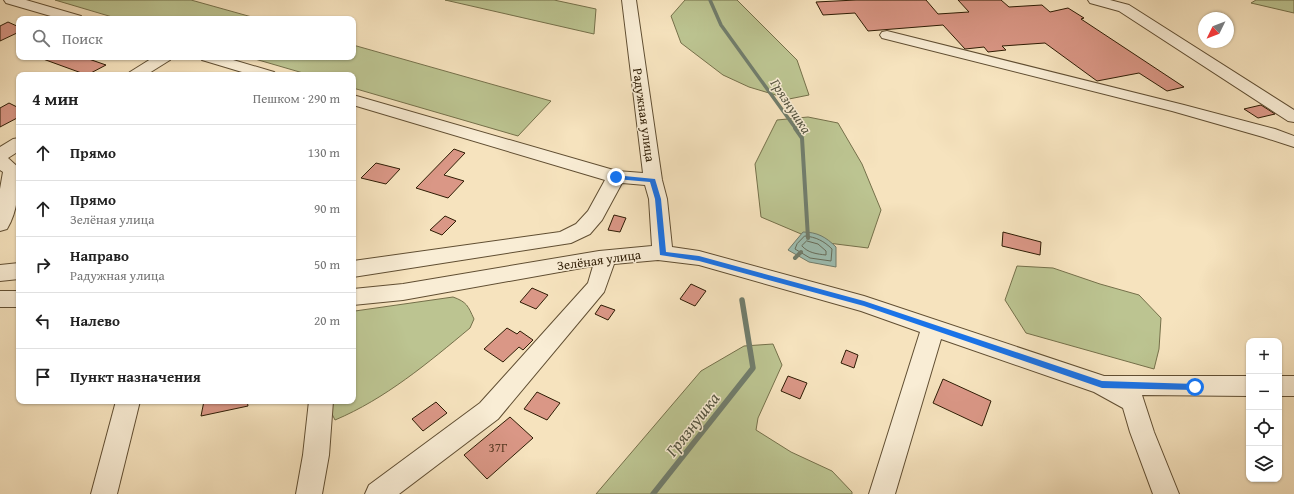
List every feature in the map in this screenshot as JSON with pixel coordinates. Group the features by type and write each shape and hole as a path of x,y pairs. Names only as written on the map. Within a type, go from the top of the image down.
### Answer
{"street":[{"path":"11,0 66,16"},
{"name":"Радужная улица","path":"629,0 653,180 658,199 663,254"},
{"path":"1096,0 1124,8 1294,117"},
{"path":"887,35 1269,132 1294,142"},
{"path":"140,72 160,60"},
{"path":"217,60 258,72"},
{"path":"356,101 616,177 653,180"},
{"path":"0,155 16,145"},
{"path":"0,160 12,171 7,203 0,224"},
{"path":"356,269 564,238 583,229 595,215 616,177"},
{"name":"Зелёная улица","path":"356,297 403,292 606,258 663,254 699,258 864,304 1102,385"},
{"path":"378,494 488,410 597,286 606,258"},
{"path":"0,273 16,271"},
{"path":"0,299 16,299"},
{"path":"882,494 933,327"},
{"path":"1102,385 1246,386"},
{"path":"1102,385 1133,402 1142,432 1166,494"},
{"path":"1282,386 1294,386"},
{"path":"104,494 127,404"},
{"path":"309,494 316,455 321,404"}],"green space":[{"path":"55,0 191,0 248,16 109,16"},
{"path":"445,0 554,0 596,9 594,34"},
{"path":"685,0 737,0 797,60 809,95 789,99 749,87 723,75 681,43 671,16"},
{"path":"1256,0 1294,0 1294,13 1251,3"},
{"path":"356,46 551,101 518,136 356,89 356,72 300,72 258,60 356,60"},
{"path":"808,117 838,123 862,164 881,210 868,248 820,242 761,217 755,164 777,120"},
{"path":"1017,266 1053,268 1139,295 1161,318 1159,349 1154,369 1026,333 1005,300"},
{"path":"453,297 466,305 474,319 470,328 406,379 371,402 335,420 331,412 332,404 356,404 356,311"},
{"path":"773,344 782,365 758,418 756,430 791,452 832,471 852,492 852,494 596,494 701,371 744,346"}],"water":[{"path":"803,232 821,236 829,240 836,247 836,267 809,262 788,250"}],"building":[{"path":"856,0 926,0 938,14 969,12 958,0 1001,0 1009,7 1042,5 1050,12 1068,8 1084,18 1081,19 1184,87 1167,91 1139,73 1097,81 1045,43 1002,46 1006,50 988,52 984,47 965,49 943,25 868,31 855,13 823,15 816,2"},
{"path":"8,22 16,26 16,33 0,41 0,26"},
{"path":"46,60 92,60 106,65 93,72 79,72"},
{"path":"9,103 16,106 16,119 0,127 0,108"},
{"path":"1261,105 1275,114 1258,118 1244,109"},
{"path":"454,149 465,153 444,175 464,181 448,198 416,188"},
{"path":"376,163 400,169 386,184 361,178"},
{"path":"614,215 626,218 620,232 608,230"},
{"path":"445,216 456,221 442,235 430,230"},
{"path":"1003,232 1041,242 1040,255 1002,246"},
{"path":"691,284 706,291 695,306 680,299"},
{"path":"532,288 548,295 536,309 520,302"},
{"path":"601,305 615,310 608,320 595,314"},
{"path":"507,328 517,334 520,331 533,340 523,350 519,347 503,362 484,349"},
{"path":"846,350 858,355 854,368 841,363"},
{"path":"788,376 807,383 800,399 781,391"},
{"path":"943,379 991,401 982,426 933,403"},
{"path":"537,392 560,403 547,420 524,409"},
{"path":"436,402 447,413 423,431 412,419"},
{"path":"203,404 248,404 248,406 201,416"},
{"path":"510,417 533,438 487,479 464,455"}],"waterway":[{"name":"Грязнушка","path":"710,0 721,25 796,129"},
{"name":"Грязнушка","path":"795,128 802,138 808,238"},
{"name":"Грязнушка","path":"795,258 801,252"},
{"name":"Грязнушка","path":"653,494 753,368 742,300"}],"route":[{"path":"616,177 653,180 658,199 663,254 699,258 864,304 1102,385 1195,387"}]}
